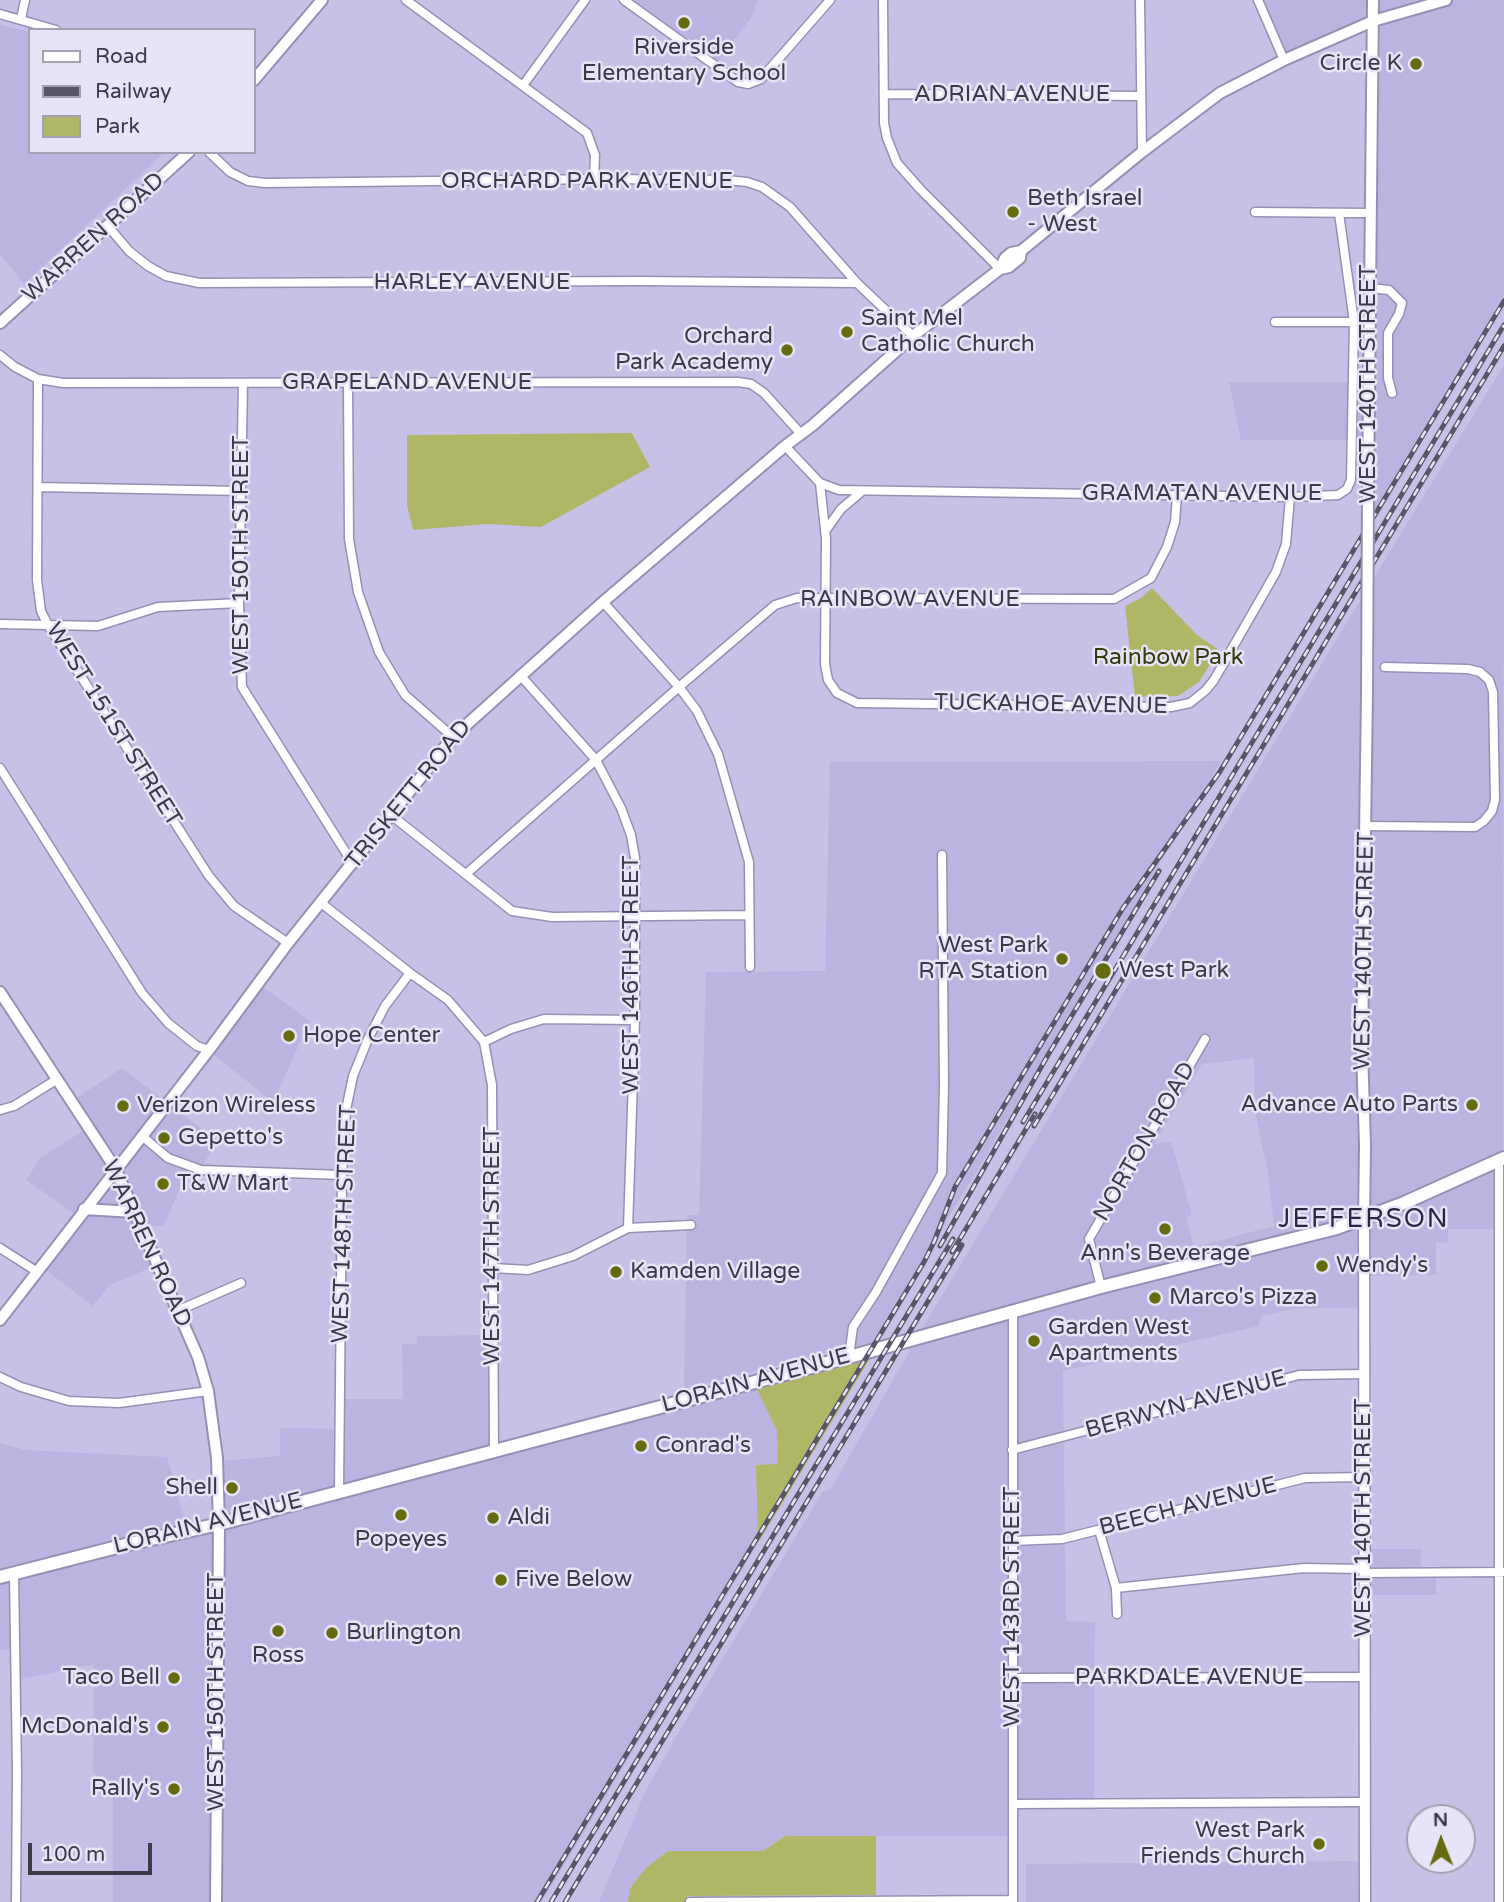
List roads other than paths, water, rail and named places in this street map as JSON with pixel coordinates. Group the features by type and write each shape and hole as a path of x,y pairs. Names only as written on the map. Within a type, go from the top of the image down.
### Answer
{"main road":[{"path":"256,78 322,0"},
{"name":"WEST 140TH STREET","path":"1364,1219 1362,1049 1373,0"},
{"name":"TRISKETT ROAD","path":"0,1320 288,943 453,737 520,675 913,336 1000,269 1005,258 1013,251 1021,251 1142,152 1220,93 1284,60 1373,21 1446,0"},
{"name":"WARREN ROAD","path":"0,323 187,154"},
{"name":"WARREN ROAD","path":"0,992 115,1168 198,1356 208,1391 217,1458 219,1524"},
{"name":"LORAIN AVENUE","path":"0,1577 219,1524 1364,1219 1502,1160"},
{"path":"84,1209 134,1212"},
{"name":"WEST 150TH STREET","path":"216,1902 219,1524"}],"street":[{"path":"21,19 25,0"},
{"path":"406,0 524,84 587,133 595,155 594,180"},
{"path":"524,84 585,0"},
{"path":"624,0 737,82 748,85 761,79 830,0"},
{"path":"883,0 884,123 897,163 920,190 1000,269"},
{"path":"1140,0 1142,152"},
{"path":"1258,0 1284,60"},
{"path":"0,14 49,28"},
{"name":"ADRIAN AVENUE","path":"884,94 1141,96"},
{"name":"ORCHARD PARK AVENUE","path":"211,154 230,172 248,181 265,183 594,180 747,182 762,187 790,207 857,283 913,336"},
{"path":"1255,212 1370,214"},
{"name":"GRAMATAN AVENUE","path":"820,484 839,490 861,492 1290,497 1338,495 1347,489 1351,480 1354,322 1339,214"},
{"name":"HARLEY AVENUE","path":"107,225 129,251 148,266 166,276 199,283 857,283"},
{"path":"1370,288 1389,290 1402,303 1388,333 1388,378 1392,393"},
{"path":"1275,322 1354,322"},
{"name":"GRAPELAND AVENUE","path":"0,355 15,367 38,379 63,383 738,382 751,384 764,393 800,434"},
{"name":"WEST 151ST STREET","path":"38,379 37,580 41,611 209,876 234,906 288,943"},
{"name":"WEST 150TH STREET","path":"243,383 239,603 242,687 353,864"},
{"path":"348,384 349,539 358,592 379,652 405,695 453,737"},
{"path":"785,446 820,484 825,531 826,597"},
{"path":"38,487 241,491"},
{"path":"825,531 841,509 861,492"},
{"name":"RAINBOW AVENUE","path":"466,874 775,605 797,598 826,597 1114,599 1151,578 1167,547 1175,522 1177,495"},
{"name":"TUCKAHOE AVENUE","path":"826,597 825,664 828,680 837,693 857,702 1184,706 1206,690 1214,680 1276,572 1286,544 1290,497"},
{"path":"603,602 679,687 697,711 718,754 748,862 750,967"},
{"path":"0,624 98,626 158,607 239,603"},
{"path":"1366,826 1475,827 1492,811 1494,800 1493,692 1489,680 1480,672 1468,669 1385,667"},
{"name":"WEST 146TH STREET","path":"520,675 596,760 631,835 635,858 636,916 628,1228"},
{"path":"0,768 142,993 168,1023 197,1046 209,1049"},
{"path":"391,815 512,911 552,917 749,915"},
{"path":"849,1357 853,1327 890,1268 942,1173 942,855"},
{"path":"320,902 448,1000 484,1042 512,1029 544,1019 635,1020"},
{"name":"WEST 148TH STREET","path":"339,1491 342,1175 346,1110 353,1076 368,1039 385,1006 410,973"},
{"name":"NORTON ROAD","path":"1101,1287 1088,1239 1205,1039"},
{"name":"WEST 147TH STREET","path":"484,1042 492,1085 494,1450"},
{"path":"0,1110 14,1107 56,1080"},
{"path":"142,1136 168,1158 201,1170 342,1175"},
{"path":"1499,1902 1502,1160"},
{"name":"WEST 140TH STREET","path":"1364,1219 1365,1902"},
{"path":"493,1268 528,1270 573,1256 628,1228 691,1225"},
{"path":"0,1248 36,1271"},
{"path":"177,1311 241,1283"},
{"name":"WEST 143RD STREET","path":"1013,1312 1013,1901"},
{"name":"BERWYN AVENUE","path":"1012,1450 1299,1375 1363,1374"},
{"path":"0,1377 21,1387 69,1401 119,1403 208,1391"},
{"name":"BEECH AVENUE","path":"1012,1541 1062,1539 1305,1478 1364,1476"},
{"path":"1099,1530 1116,1588 1117,1614"},
{"path":"1116,1588 1304,1569 1502,1572"},
{"path":"14,1573 16,1902"},
{"name":"PARKDALE AVENUE","path":"1013,1678 1365,1677"},
{"path":"1014,1804 1364,1802"},
{"path":"690,1902 1013,1901"}],"railway":[{"path":"537,1902 924,1262 955,1187 1123,908 1219,773 1504,301"},
{"path":"1023,1122 1504,325"},
{"path":"1034,1126 1504,346"},
{"path":"940,1246 1048,1055 1159,871"},
{"path":"952,1252 1035,1114"},
{"path":"551,1902 953,1239"},
{"path":"565,1902 962,1245"}],"place":[{"name":"Riverside Elementary School","path":"684,23"},
{"name":"Circle K","path":"1416,64"},
{"name":"Beth Israel - West","path":"1013,212"},
{"name":"Saint Mel Catholic Church","path":"847,332"},
{"name":"Orchard Park Academy","path":"787,350"},
{"name":"West Park RTA Station","path":"1062,959"},
{"name":"West Park","path":"1103,971"},
{"name":"Hope Center","path":"289,1036"},
{"name":"Advance Auto Parts","path":"1472,1105"},
{"name":"Verizon Wireless","path":"123,1106"},
{"name":"Gepetto's","path":"164,1138"},
{"name":"T&W Mart","path":"163,1184"},
{"name":"Ann's Beverage","path":"1165,1229"},
{"name":"Wendy's","path":"1322,1266"},
{"name":"Kamden Village","path":"616,1272"},
{"name":"Marco's Pizza","path":"1155,1298"},
{"name":"Garden West Apartments","path":"1034,1341"},
{"name":"Conrad's","path":"641,1446"},
{"name":"Shell","path":"232,1488"},
{"name":"Popeyes","path":"401,1515"},
{"name":"Aldi","path":"493,1518"},
{"name":"Five Below","path":"501,1580"},
{"name":"Ross","path":"278,1631"},
{"name":"Burlington","path":"332,1633"},
{"name":"Taco Bell","path":"174,1678"},
{"name":"McDonald's","path":"163,1727"},
{"name":"Rally's","path":"174,1789"},
{"name":"West Park Friends Church","path":"1319,1844"}],"district":[{"name":"JEFFERSON","path":"1364,1220"}],"park label":[{"name":"Rainbow Park","path":"1168,658"}]}
